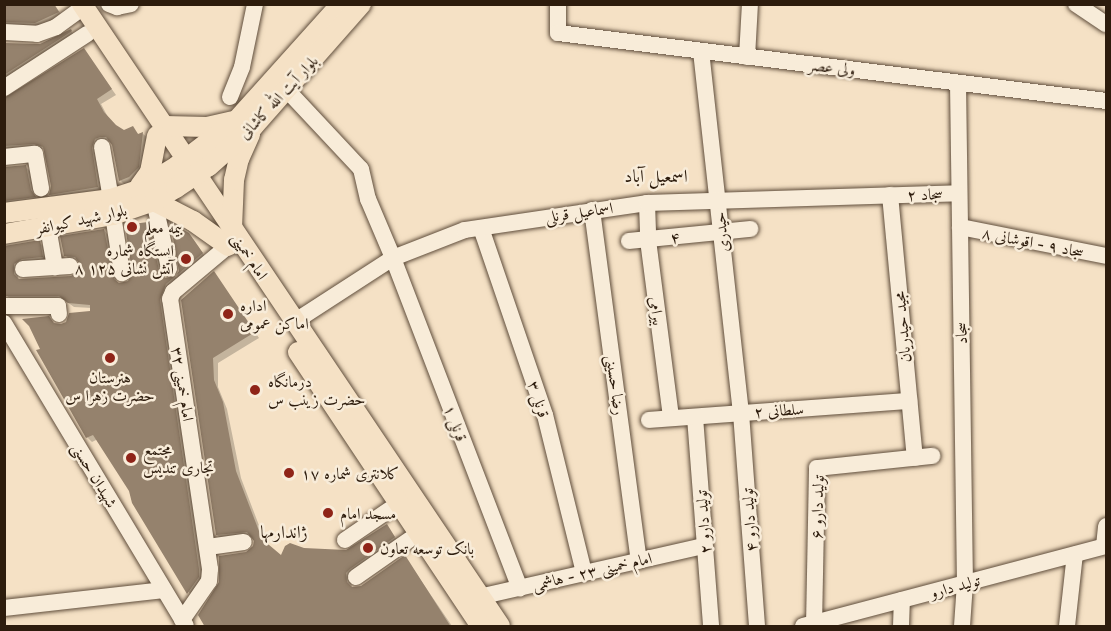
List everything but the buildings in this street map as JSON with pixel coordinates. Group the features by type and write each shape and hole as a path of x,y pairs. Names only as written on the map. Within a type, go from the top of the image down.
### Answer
{"main road":[{"name":"بلوار آیت الله کاشانی","path":"245,124 341,4"},
{"name":"بلوار آیت الله کاشانی","path":"187,170 287,90 361,4"},
{"name":"امام خمینی","path":"83,13 187,170 481,627"},
{"path":"138,190 150,172 161,131 245,124 234,180 230,237 154,201"},
{"name":"بلوار شهید کیوانفر","path":"4,234 48,226 112,207 138,190 187,170"},
{"name":"بلوار شهید کیوانفر","path":"4,213 112,207 154,201 187,170"},
{"name":"امام خمینی","path":"230,237 294,322 500,627"}],"street":[{"path":"109,4 117,7 131,4"},
{"path":"230,97 242,67 255,4"},
{"name":"ولی عصر","path":"558,4 558,33 1107,101"},
{"path":"747,57 750,4"},
{"path":"1076,4 1107,24"},
{"path":"4,32 37,34 83,13"},
{"path":"4,88 83,13"},
{"name":"حیدری","path":"701,51 741,413"},
{"name":"سجاد","path":"958,83 965,583 962,627"},
{"name":"قرنلی ۱","path":"287,90 361,169 368,199 393,258 520,588"},
{"path":"102,147 122,273"},
{"path":"4,157 35,154 41,189"},
{"name":"سجاد ۲","path":"890,195 959,193"},
{"name":"اسماعیل قرنلی","path":"294,322 393,258 465,230 647,203 890,195"},
{"name":"مجید حیدریان","path":"890,195 915,458"},
{"path":"154,201 170,268"},
{"name":"بیرامی","path":"647,203 648,240 671,418"},
{"name":"رضا حسینی","path":"592,210 639,561"},
{"path":"23,269 63,267 48,226"},
{"name":"سجاد ۹ - اقوشانی ۸","path":"960,227 1107,256"},
{"name":"قرنلی ۳","path":"481,228 545,415 584,573"},
{"name":"۴","path":"629,241 721,234 750,229"},
{"name":"امام خمینی ۳۲","path":"208,547 170,299 173,292 230,237"},
{"path":"4,306 58,306 59,314"},
{"name":"شهیدان حسنی","path":"4,323 184,623"},
{"name":"۲ سلطانی","path":"649,420 909,401"},
{"name":"تولید دارو ۴","path":"741,413 757,627"},
{"name":"تولید دارو ۲","path":"696,417 711,627"},
{"name":"تولید دارو ۶","path":"810,625 817,468 932,456"},
{"path":"345,540 389,510"},
{"path":"1105,546 1107,526"},
{"path":"356,577 409,540"},
{"path":"184,623 209,581 208,547 244,542"},
{"name":"امام خمینی ۲۳ - هاشمی","path":"479,597 704,546"},
{"name":"تولید دارو","path":"810,625 1105,546"},
{"path":"1067,627 1075,554"},
{"path":"4,608 164,590"},
{"path":"900,627 902,600"}],"place":[{"name":"بیمه معلم","path":"132,227"},
{"name":"ایستگاه شماره ۸ آتش نشانی ۱۲۵","path":"186,259"},
{"name":"اداره اماکن عمومی","path":"228,314"},
{"name":"هنرستان حضرت زهرا س","path":"110,358"},
{"name":"درمانگاه حضرت زینب س","path":"255,390"},
{"name":"مجتمع تجاری تندیس","path":"131,458"},
{"name":"کلانتری شماره ۱۷","path":"289,473"},
{"name":"مسجد امام","path":"328,513"},
{"name":"بانک توسعه تعاون","path":"368,548"}],"district":[{"name":"اسمعیل آباد","path":"656,176"},
{"name":"ژاندارمها","path":"284,532"}]}
